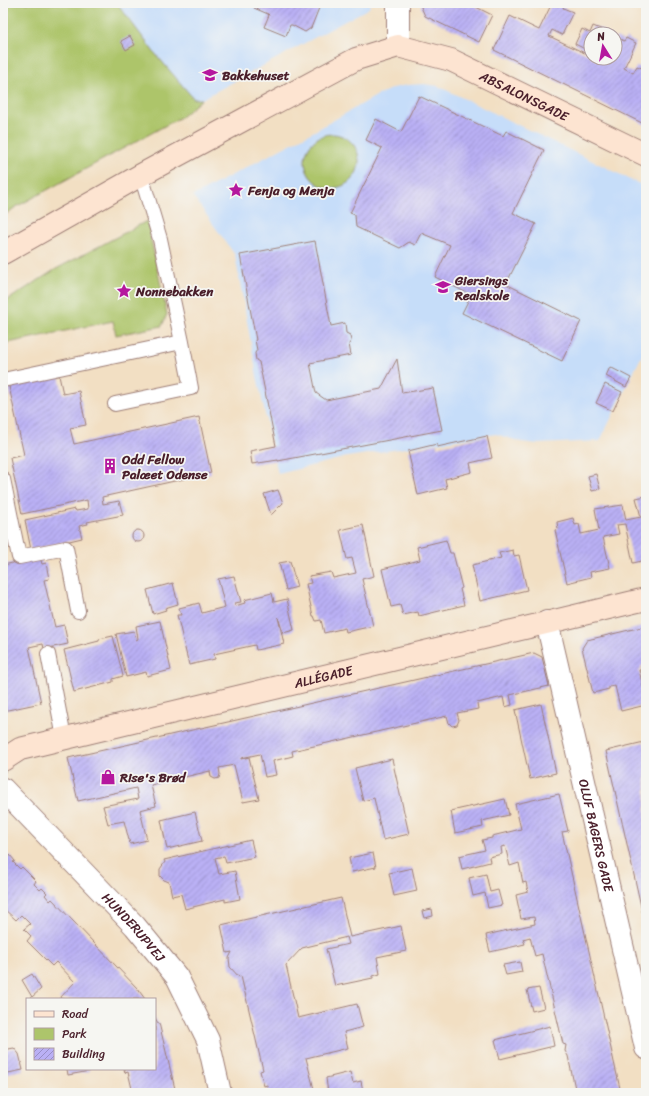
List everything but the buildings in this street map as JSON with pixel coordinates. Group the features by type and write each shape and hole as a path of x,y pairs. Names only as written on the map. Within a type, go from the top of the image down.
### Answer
{"main road":[{"name":"ABSALONSGADE","path":"398,46 451,60 646,155"},
{"path":"3,253 141,175 356,59 398,46"},
{"name":"ALLÉGADE","path":"3,760 20,749 646,599"}],"street":[{"path":"398,3 398,46"},
{"name":"OLUF BAGERS GADE","path":"547,622 646,1048"},
{"name":"HUNDERUPVEJ","path":"3,789 135,926 177,977 208,1040 220,1093"}],"lane":[{"path":"115,404 191,388 160,239 141,175"},
{"path":"3,380 182,342"},
{"path":"3,478 9,534 19,557 66,548 78,611"},
{"path":"48,654 64,738"}],"shaded area":[{"name":"Bakkehuset","path":"117,3 371,3 369,8 202,99 194,100 153,51"},
{"name":"Giersings Realskole","path":"424,84 438,86 646,187 646,347 600,441 538,444 521,442 496,434 347,457 278,474 257,376 235,255 193,196 313,132 378,95 393,88"}],"green space":[{"path":"3,3 117,3 153,51 194,99 202,99 181,117 16,207 3,216"},
{"path":"332,134 342,136 351,142 357,151 359,161 357,171 351,180 342,186 332,188 322,186 313,180 307,171 305,161 307,151 313,142 322,136"},
{"path":"147,221 167,314 162,326 116,335 113,321 3,344 3,303 56,269"}],"place":[{"name":"Bakkehuset","path":"210,75"},
{"name":"Fenja og Menja","path":"236,190"},
{"name":"Giersings Realskole","path":"443,287"},
{"name":"Nonnebakken","path":"124,291"},
{"name":"Odd Fellow Palæet Odense","path":"110,466"},
{"name":"Rise's Brød","path":"108,777"}]}
